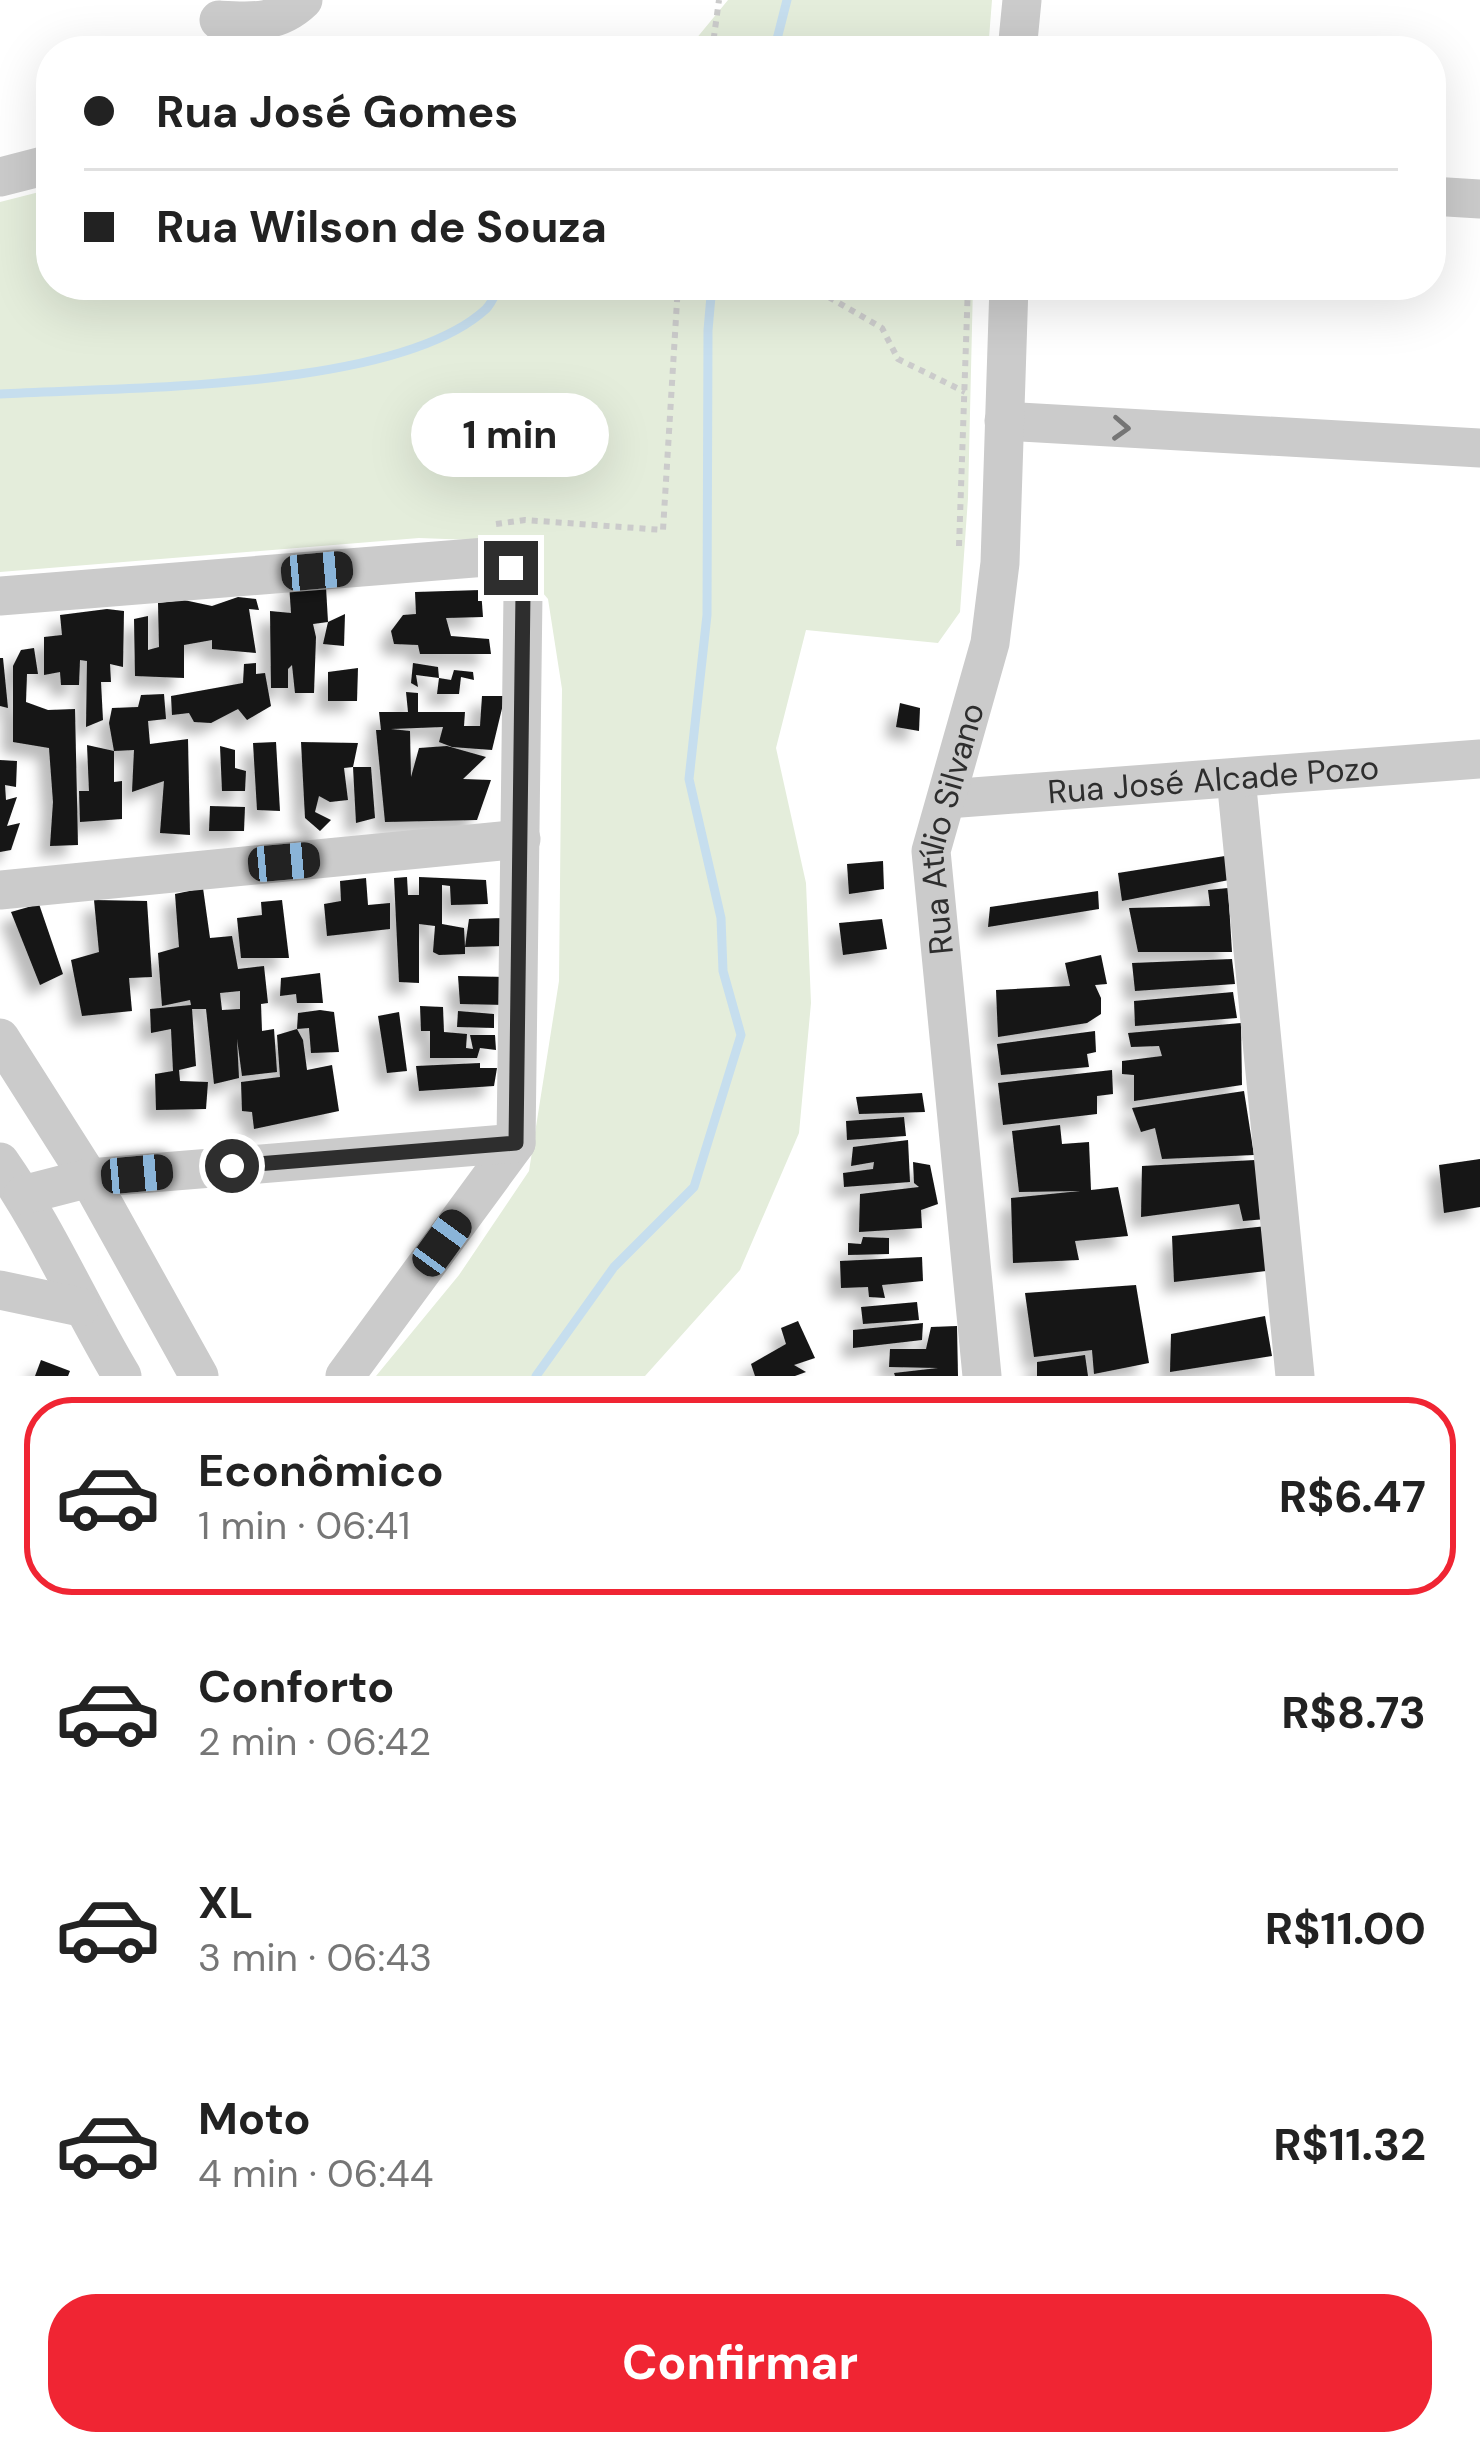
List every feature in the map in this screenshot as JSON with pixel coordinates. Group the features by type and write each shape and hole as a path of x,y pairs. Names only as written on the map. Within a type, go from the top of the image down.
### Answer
{"street":[{"path":"216,24 278,18 303,0"},
{"path":"1018,36 1022,0"},
{"path":"0,177 36,168"},
{"path":"1446,197 1480,199"},
{"name":"Rua Atílio Silvano","path":"982,1376 931,851 989,643 1000,563 1008,300"},
{"path":"1004,421 1480,448"},
{"path":"0,596 486,557 511,568 523,593 516,1143 345,1376"},
{"name":"Rua José Alcade Pozo","path":"947,800 1480,759"},
{"path":"1236,778 1295,1376"},
{"path":"0,890 520,838"},
{"path":"0,1039 89,1178 199,1376"},
{"path":"23,1195 89,1178 516,1143"},
{"path":"0,1162 23,1195 80,1307 122,1376"},
{"path":"0,1290 80,1307"}],"path":[{"path":"714,36 719,0"},
{"path":"452,560 489,525 525,520 663,530 677,300"},
{"path":"834,300 882,328 898,359 967,392"},
{"path":"958,546 968,300"}],"green space":[{"path":"728,0 992,0 989,36 698,36"},
{"path":"36,193 36,300 973,300 960,612 938,643 806,630 776,748 806,883 811,1003 799,1133 740,1270 645,1376 376,1376 459,1275 529,1171 559,981 562,689 548,599 499,541 419,538 0,572 0,202"}],"building":[{"path":"289,583 326,587 328,622 313,624 314,693 295,693 292,665 288,688 271,688 270,611 291,613"},
{"path":"481,590 483,617 446,618 451,636 489,639 491,654 420,654 418,645 394,644 391,631 403,615 416,614 415,592"},
{"path":"238,597 256,599 259,610 249,609 256,653 212,649 212,640 184,645 184,678 135,676 134,619 148,616 148,650 159,647 158,603 184,600 212,606"},
{"path":"124,611 123,667 110,664 111,682 101,682 103,720 86,727 87,661 80,660 79,685 61,685 60,672 44,675 44,637 62,635 60,615"},
{"path":"345,614 344,646 323,644 328,622"},
{"path":"34,648 38,674 27,674 26,702 48,710 75,709 78,845 50,846 49,748 13,742 13,666 21,650"},
{"path":"3,658 8,708 0,706"},
{"path":"256,663 256,674 265,673 271,706 247,720 238,709 211,723 194,722 189,713 172,715 171,696 243,683 244,664"},
{"path":"413,663 438,667 439,678 416,675 418,687 411,683"},
{"path":"358,668 357,701 328,701 328,672"},
{"path":"454,670 473,672 474,680 461,677 459,694 437,694 439,678 451,680"},
{"path":"406,692 418,693 418,712 465,712 464,726 480,726 482,696 505,696 492,750 439,742 443,727 391,729 410,731 411,777 419,748 447,746 486,757 463,779 491,780 477,820 385,822 376,730 381,730 379,712 408,712"},
{"path":"164,694 166,719 148,721 150,744 188,739 190,835 160,833 164,781 132,792 134,750 114,751 109,723 112,708 138,707 141,695"},
{"path":"900,703 920,708 919,731 896,727"},
{"path":"276,742 280,811 257,810 253,743"},
{"path":"301,742 358,743 353,767 344,768 348,800 330,802 319,796 315,812 331,820 320,831 305,818"},
{"path":"87,745 114,751 114,782 122,781 122,819 80,822 79,791 89,791"},
{"path":"220,746 235,750 235,768 246,771 245,791 222,791"},
{"path":"0,760 17,761 16,787 5,785 6,800 17,797 7,826 20,823 11,850 0,852"},
{"path":"353,767 371,767 375,818 356,823"},
{"path":"210,806 245,807 244,831 209,831"},
{"path":"1225,856 1229,880 1122,901 1118,873"},
{"path":"883,861 884,889 849,894 847,864"},
{"path":"407,877 408,895 419,895 419,877 486,880 488,904 451,905 450,886 442,885 442,924 464,928 465,954 433,952 435,926 419,924 419,983 399,982 394,878"},
{"path":"366,878 368,905 390,903 390,929 327,936 324,904 341,901 340,881"},
{"path":"203,888 210,938 232,936 238,969 264,966 268,1003 261,1004 262,1031 274,1029 277,1072 242,1076 237,1039 239,1078 214,1084 206,1009 192,1009 196,1066 179,1070 180,1081 208,1082 206,1109 156,1110 155,1074 173,1071 171,1029 151,1033 150,1009 191,1005 190,1000 162,1006 158,953 179,947 175,894","holes":["240,991 240,1009 222,1010 220,993"]},
{"path":"1228,888 1232,952 1138,952 1129,908 1210,906 1208,890"},
{"path":"1098,891 1099,909 988,927 990,907"},
{"path":"94,900 147,901 152,977 129,978 132,1011 82,1016 71,960 99,952"},
{"path":"282,900 289,958 241,958 237,918 262,915 261,902"},
{"path":"39,904 63,974 40,985 11,912"},
{"path":"504,918 504,946 465,947 469,919"},
{"path":"882,919 887,949 843,955 839,923"},
{"path":"1101,955 1107,984 1095,985 1101,1014 1087,1023 998,1037 996,990 1070,986 1065,963"},
{"path":"1232,959 1235,984 1135,991 1132,963"},
{"path":"320,973 323,1003 297,1003 296,994 280,996 281,978"},
{"path":"458,976 506,977 507,1005 460,1004"},
{"path":"1233,992 1237,1018 1135,1026 1134,1001"},
{"path":"420,1006 443,1007 444,1032 467,1034 466,1048 473,1049 470,1035 495,1035 496,1050 480,1048 477,1058 430,1058 430,1031 421,1031"},
{"path":"458,1011 494,1014 494,1028 457,1027"},
{"path":"334,1012 339,1052 311,1053 309,1028 297,1029 298,1013"},
{"path":"399,1012 407,1071 387,1073 378,1016"},
{"path":"1241,1023 1242,1085 1134,1101 1134,1075 1122,1074 1122,1061 1162,1056 1159,1046 1131,1047 1128,1033"},
{"path":"297,1029 307,1070 332,1065 339,1111 254,1129 252,1112 242,1111 241,1082 280,1077 277,1035"},
{"path":"1095,1031 1096,1052 1087,1054 1089,1067 1001,1075 997,1044"},
{"path":"480,1063 480,1068 497,1068 494,1086 419,1091 416,1066"},
{"path":"1112,1070 1113,1094 1097,1096 1097,1114 1003,1125 998,1083"},
{"path":"1244,1091 1254,1155 1162,1159 1155,1128 1141,1132 1132,1108"},
{"path":"922,1093 925,1112 859,1114 856,1097"},
{"path":"904,1117 906,1136 847,1140 846,1121"},
{"path":"1060,1125 1062,1144 1089,1142 1091,1190 1118,1187 1128,1236 1075,1241 1079,1260 1013,1263 1011,1198 1080,1191 1019,1192 1012,1131"},
{"path":"908,1140 910,1182 844,1187 843,1173 873,1169 874,1162 851,1166 853,1147"},
{"path":"1480,1159 1480,1207 1444,1213 1439,1165"},
{"path":"1255,1160 1266,1219 1243,1221 1239,1204 1141,1217 1142,1166"},
{"path":"913,1162 930,1165 938,1204 921,1210 922,1228 859,1232 860,1194 919,1187 914,1183"},
{"path":"1267,1226 1266,1271 1174,1282 1172,1236"},
{"path":"863,1237 889,1238 889,1254 848,1255 848,1243 861,1244"},
{"path":"922,1257 923,1281 882,1285 885,1298 869,1297 868,1287 841,1288 840,1261"},
{"path":"1136,1285 1149,1363 1094,1374 1092,1350 1034,1357 1025,1293"},
{"path":"917,1302 919,1320 863,1324 861,1307"},
{"path":"1265,1316 1272,1356 1170,1372 1171,1334"},
{"path":"798,1321 815,1358 794,1365 806,1372 755,1376 751,1364 786,1344 781,1328"},
{"path":"923,1323 922,1340 853,1348 853,1330"},
{"path":"957,1326 958,1376 895,1376 938,1368 889,1367 890,1349 926,1349 931,1327"},
{"path":"1085,1355 1088,1376 1037,1376 1037,1362"},
{"path":"41,1360 70,1371 68,1376 35,1376"}],"waterway":[{"path":"778,36 787,0"},
{"path":"0,394 183,386 325,370 390,356 445,336 492,300"},
{"path":"536,1376 614,1267 694,1187 741,1035 723,971 721,918 689,779 707,615 711,300"}],"route":[{"path":"232,1166 516,1143 523,593 511,568"}]}
